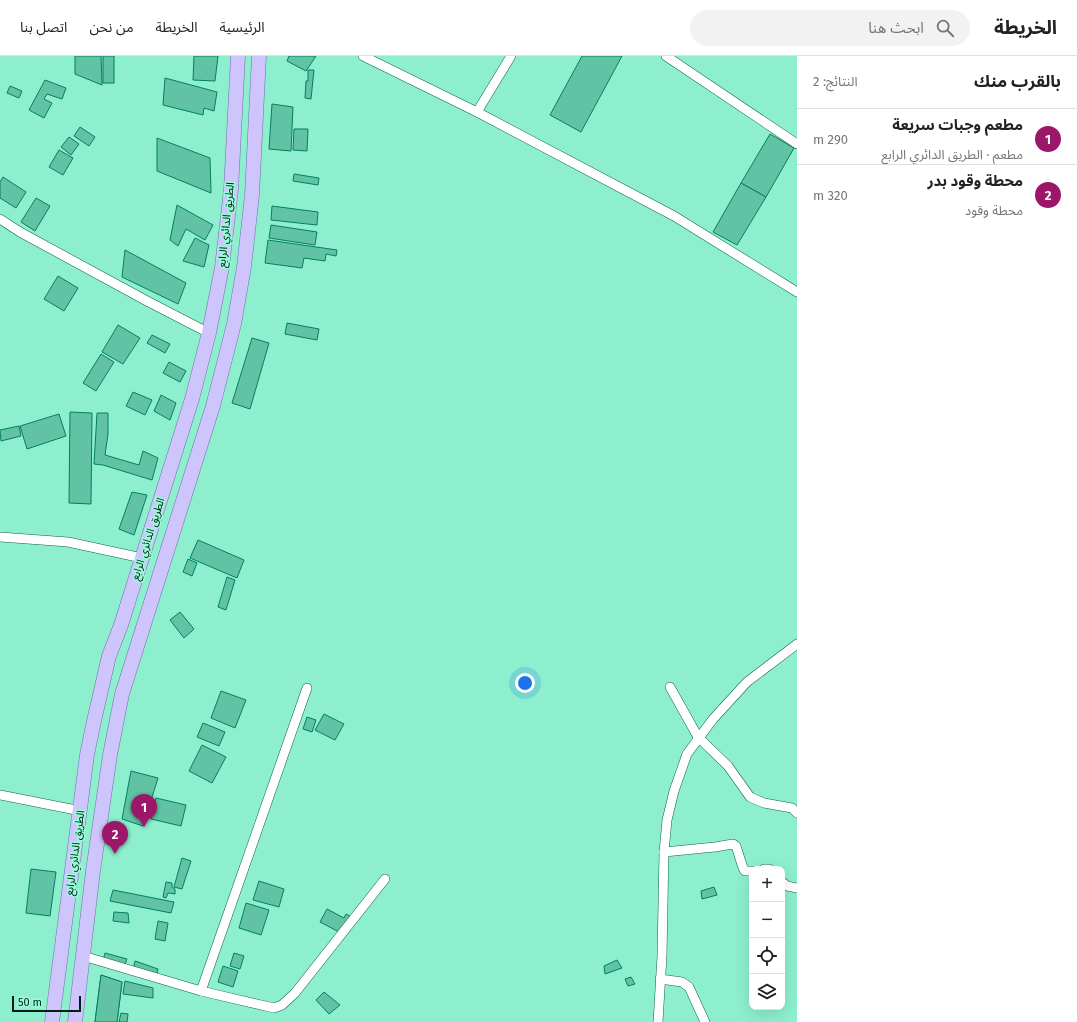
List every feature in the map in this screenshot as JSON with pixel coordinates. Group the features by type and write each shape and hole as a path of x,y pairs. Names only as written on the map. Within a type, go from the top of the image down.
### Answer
{"main road":[{"name":"الطريق الدائري الرابع","path":"52,1022 71,872 90,742 109,656 121,625 192,399 209,333 222,268 231,190 238,56"},
{"name":"الطريق الدائري الرابع","path":"75,1022 110,755 122,694 213,406 234,324 244,268 252,195 259,56"}],"street":[{"path":"363,56 477,112 674,216 797,292"},
{"path":"477,112 511,56"},
{"path":"666,56 797,144"},
{"path":"0,219 20,232 140,298 209,333"},
{"path":"0,537 68,542 142,558"},
{"path":"658,1022 662,956 664,852 667,820 674,791 687,754 713,719 747,682 797,644"},
{"path":"670,687 698,738 728,766 750,797 764,803 792,808 797,812"},
{"path":"201,991 307,688"},
{"path":"0,795 81,811"},
{"path":"664,852 733,844 736,846 743,868 745,871 749,871"},
{"path":"83,956 201,991 274,1008 282,1005 295,993 385,879"},
{"path":"785,884 797,888"},
{"path":"660,979 682,982 689,987 706,1022"}],"building":[{"path":"75,56 101,56 102,85 75,74"},
{"path":"103,56 114,56 114,83 103,83"},
{"path":"194,56 218,56 215,81 193,80"},
{"path":"289,56 316,56 306,71 287,61"},
{"path":"582,56 622,56 581,132 550,115"},
{"path":"308,70 314,70 311,99 305,98"},
{"path":"165,78 217,92 214,111 204,108 203,115 163,105"},
{"path":"45,80 66,88 62,99 47,94 44,99 52,103 44,118 29,110"},
{"path":"10,86 22,91 19,98 7,93"},
{"path":"272,104 293,107 291,151 269,149"},
{"path":"80,127 95,137 89,146 74,136"},
{"path":"294,129 308,129 307,151 293,150"},
{"path":"770,134 794,148 766,197 741,183"},
{"path":"69,137 79,144 71,155 61,147"},
{"path":"157,138 210,158 211,193 157,171"},
{"path":"59,150 73,158 63,175 49,167"},
{"path":"294,174 319,178 318,185 293,181"},
{"path":"3,177 26,192 16,208 0,198 0,182"},
{"path":"741,183 766,197 737,245 713,232"},
{"path":"36,198 50,206 35,231 21,222"},
{"path":"177,205 213,225 205,240 186,229 178,246 170,240"},
{"path":"272,206 318,212 317,225 271,220"},
{"path":"271,225 317,232 315,245 269,238"},
{"path":"195,238 209,245 204,267 183,261"},
{"path":"268,240 337,250 336,256 326,254 325,261 304,258 302,268 265,263"},
{"path":"125,250 186,283 178,304 122,277"},
{"path":"58,276 78,288 64,311 44,299"},
{"path":"287,323 319,329 317,340 285,334"},
{"path":"118,325 140,338 123,364 102,352"},
{"path":"152,335 170,344 165,353 147,343"},
{"path":"252,338 269,343 250,409 232,403"},
{"path":"101,354 114,362 96,391 83,383"},
{"path":"169,362 186,371 180,382 163,373"},
{"path":"133,392 152,400 145,415 126,406"},
{"path":"161,395 176,403 170,420 154,411"},
{"path":"70,412 92,413 91,504 69,503"},
{"path":"97,413 108,413 108,434 105,455 139,465 143,451 158,458 152,480 103,465 94,464"},
{"path":"59,414 66,436 27,449 20,426"},
{"path":"19,426 21,436 1,441 0,430"},
{"path":"132,492 147,495 134,535 119,529"},
{"path":"198,540 244,560 237,578 190,558"},
{"path":"188,559 197,563 192,576 183,572"},
{"path":"227,577 235,580 226,610 218,607"},
{"path":"180,612 194,629 184,638 170,620"},
{"path":"221,691 246,700 235,728 211,718"},
{"path":"324,714 344,724 335,740 315,730"},
{"path":"307,717 316,720 312,732 303,729"},
{"path":"203,723 225,732 219,746 197,737"},
{"path":"202,745 226,757 212,783 189,771"},
{"path":"131,771 158,778 143,826 122,819"},
{"path":"156,798 186,805 181,826 151,819"},
{"path":"182,858 191,861 182,889 174,887"},
{"path":"31,869 56,872 50,916 26,913"},
{"path":"259,881 284,889 279,907 253,900"},
{"path":"166,882 172,883 172,887 175,889 175,894 168,893 166,898 163,897"},
{"path":"714,887 717,895 702,899 701,891"},
{"path":"113,890 174,902 171,913 110,901"},
{"path":"246,903 269,910 261,935 239,928"},
{"path":"327,909 344,918 346,914 350,916 341,933 320,922"},
{"path":"114,912 128,913 129,923 113,921"},
{"path":"158,921 168,923 165,941 155,939"},
{"path":"105,953 127,959 124,967 103,960"},
{"path":"234,953 244,956 240,969 230,966"},
{"path":"617,960 622,968 605,974 604,966"},
{"path":"135,961 158,969 156,977 133,969"},
{"path":"223,966 238,971 233,987 218,982"},
{"path":"101,975 122,982 117,1022 95,1022"},
{"path":"101,975 122,982 117,1022 95,1022"},
{"path":"631,977 635,984 628,986 625,979"},
{"path":"125,981 153,988 153,998 123,994"},
{"path":"324,992 340,1005 329,1014 316,1000"},
{"path":"121,1013 128,1014 127,1022 119,1022"}],"place":[{"name":"مطعم وجبات سريعة","path":"144,827"},
{"name":"محطة وقود بدر","path":"115,854"}]}
